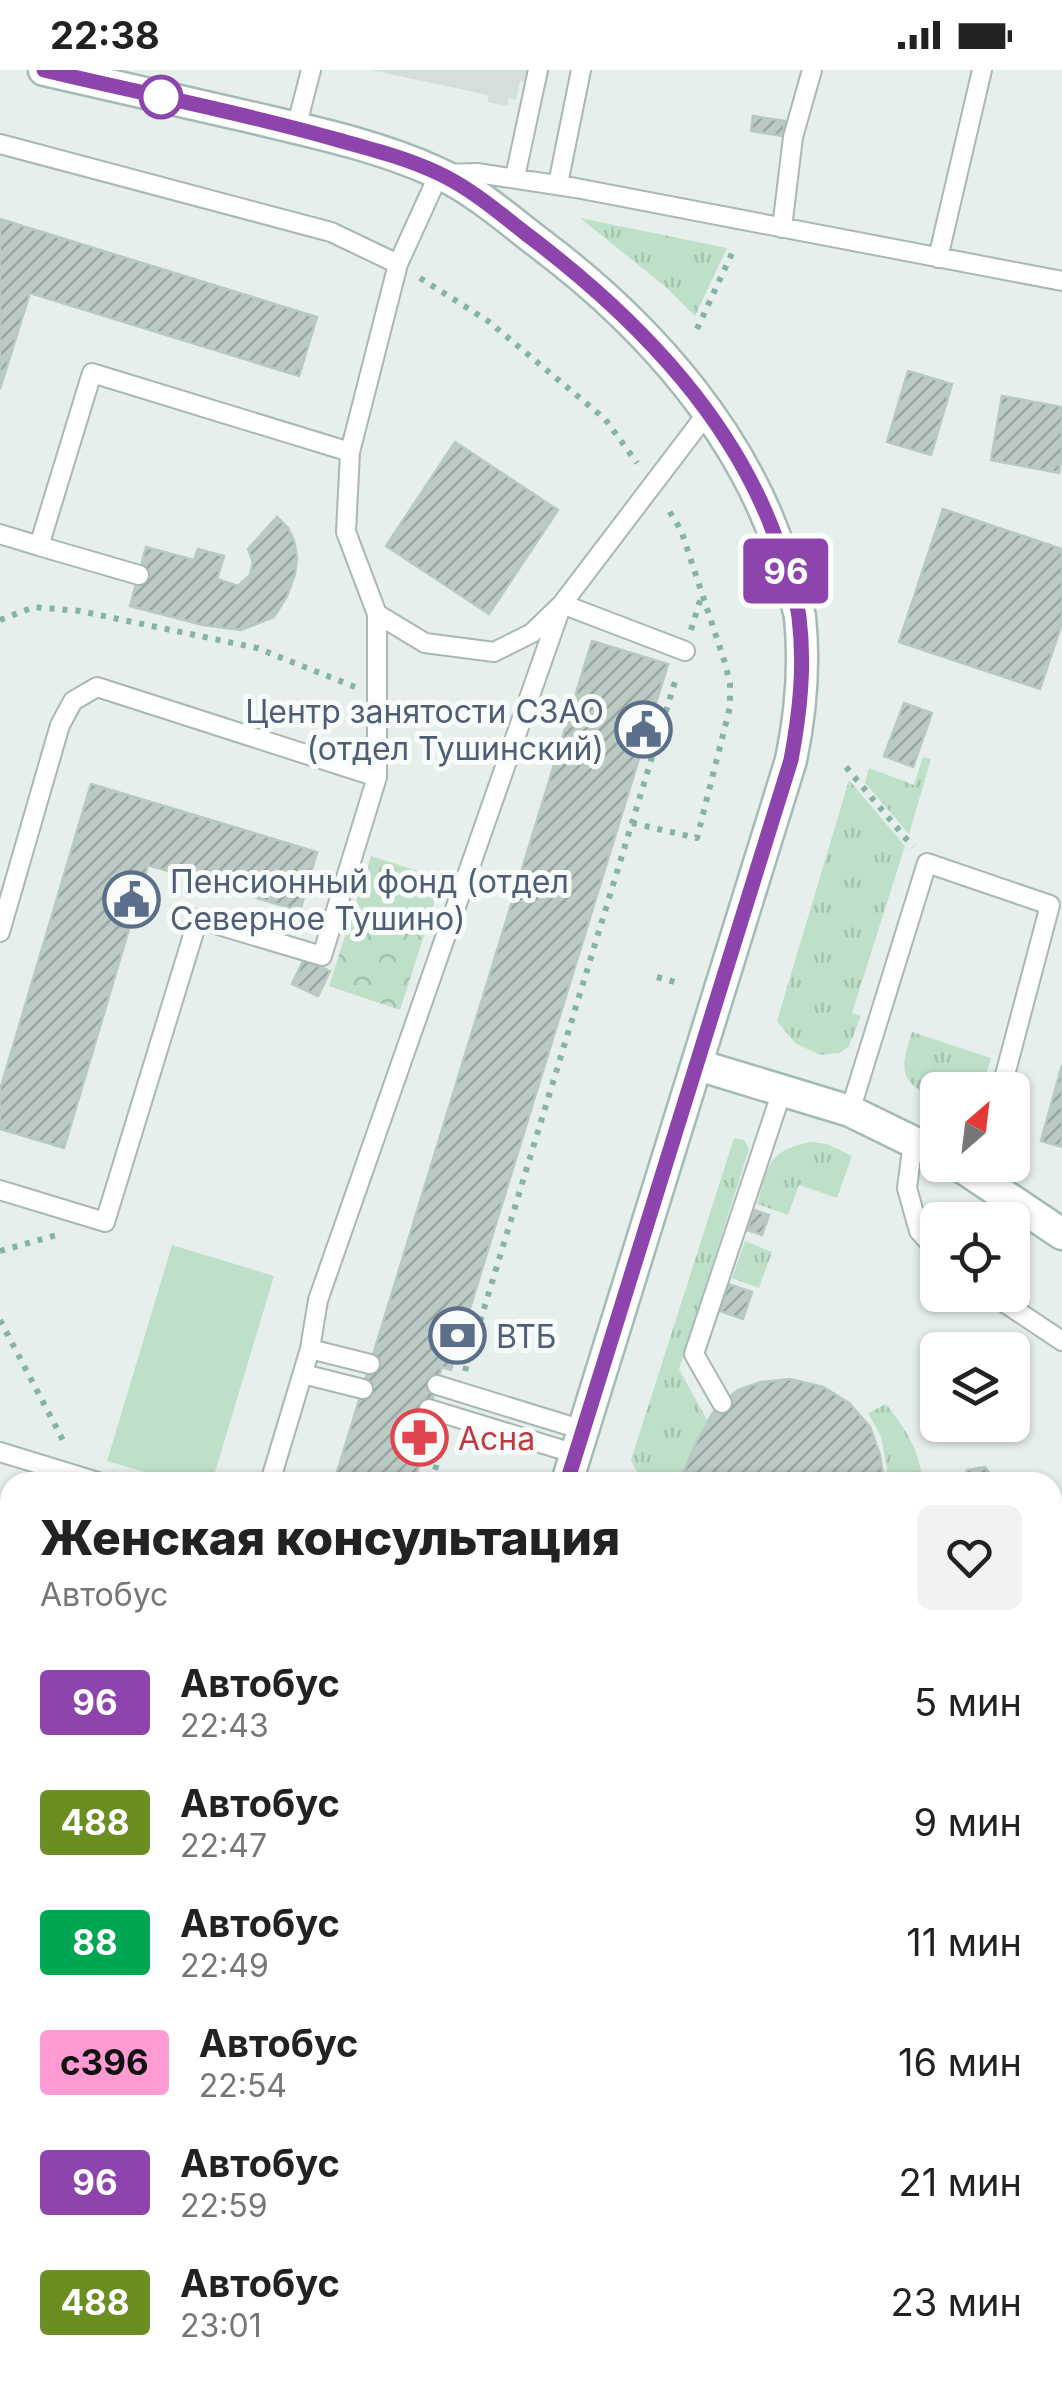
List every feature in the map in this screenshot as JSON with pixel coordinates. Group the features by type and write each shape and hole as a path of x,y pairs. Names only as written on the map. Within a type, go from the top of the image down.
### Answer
{"main road":[{"path":"44,70 296,128 382,152 463,186 569,266 681,376 708,412 760,498 780,549 799,614 800,718 791,760 576,1455"},
{"path":"698,1065 850,1111 920,1146"},
{"path":"988,1182 1062,1234"}],"lane":[{"path":"296,128 311,70"},
{"path":"514,177 538,70"},
{"path":"558,184 581,70"},
{"path":"782,228 794,137 812,70"},
{"path":"938,258 982,70"},
{"path":"0,144 331,232 398,264"},
{"path":"0,1190 104,1222 198,918 322,956 377,777 377,614 346,532 350,452 398,264 439,174 477,173 558,184 1062,281"},
{"path":"39,546 92,373 350,452"},
{"path":"377,614 425,643 494,652 532,633 562,604 708,412"},
{"path":"0,534 138,575"},
{"path":"562,604 684,651"},
{"path":"273,1472 310,1349 318,1300 562,604"},
{"path":"0,932 60,726 73,701 97,688 377,777"},
{"path":"850,1111 926,863 1050,905 1006,1072"},
{"path":"722,1403 694,1354 782,1091"},
{"path":"920,1159 907,1188 920,1232"},
{"path":"1018,1312 1062,1341"},
{"path":"310,1349 370,1364"},
{"path":"303,1374 363,1389"},
{"path":"437,1385 459,1392 576,1455"},
{"path":"429,1409 576,1455"},
{"path":"0,1452 64,1472"}],"path":[{"path":"696,329 733,250"},
{"path":"0,620 34,607 80,611 258,648 377,696"},
{"path":"435,1472 675,681"},
{"path":"846,767 926,863"},
{"path":"657,977 682,984"},
{"path":"0,1320 86,1472"}],"shaded area":[{"path":"371,70 550,70 546,87 520,81 516,100 509,98 507,106 488,102 488,95"}],"green space":[{"path":"580,218 727,248 695,316 666,287"},
{"path":"923,757 931,759 909,834 865,783 869,768 914,785"},
{"path":"849,780 905,846 852,1013 861,1016 849,1046 840,1053 820,1055 795,1043 777,1021"},
{"path":"371,856 442,879 400,1010 329,986"},
{"path":"912,1032 991,1058 987,1072 920,1072 920,1090 905,1073"},
{"path":"734,1138 744,1140 749,1149 679,1369 707,1420 683,1472 637,1472 631,1460"},
{"path":"812,1142 827,1144 852,1156 837,1198 799,1185 788,1215 757,1204 772,1161 786,1150"},
{"path":"745,1241 772,1252 759,1288 732,1278"},
{"path":"172,1245 274,1276 215,1472 145,1472 107,1461"},
{"path":"886,1404 911,1441 921,1472 887,1472 881,1436 868,1413"}],"building":[{"path":"753,116 785,121 783,136 751,131"},
{"path":"0,219 317,317 299,376 30,293 0,389"},
{"path":"908,371 952,384 931,455 887,442"},
{"path":"1002,396 1062,407 1059,473 991,460"},
{"path":"455,442 558,510 489,614 386,546"},
{"path":"943,509 1062,549 1062,623 1040,689 899,642"},
{"path":"277,517 288,528 297,557 287,596 274,617 241,630 203,625 130,606 146,547 194,560 198,549 224,556 217,579 238,586 250,575 253,562 248,549"},
{"path":"592,641 668,664 451,1370 442,1367 426,1420 433,1421 417,1472 337,1472"},
{"path":"904,703 932,713 913,767 884,756"},
{"path":"91,784 317,852 300,911 148,865 64,1148 0,1129 0,1090"},
{"path":"304,959 330,971 318,996 292,984"},
{"path":"1062,1065 1062,1147 1041,1141"},
{"path":"754,1210 769,1215 762,1235 747,1230"},
{"path":"728,1284 752,1292 743,1319 720,1311"},
{"path":"790,1379 823,1387 849,1403 870,1427 883,1472 684,1472 712,1414 738,1390 761,1382"},
{"path":"985,1467 989,1472 966,1472"}],"bus line":[{"name":"96","path":"44,70 296,128 382,152 463,186 569,266 681,376 728,442 760,498 780,549 799,614 801,646 800,718 791,760 570,1472"}],"place":[{"name":"Центр занятости СЗАО (отдел Тушинский)","path":"643,729"},
{"name":"Пенсионный фонд (отдел Северное Тушино)","path":"131,899"},
{"name":"ВТБ","path":"457,1336"},
{"name":"Асна","path":"419,1438"}]}
